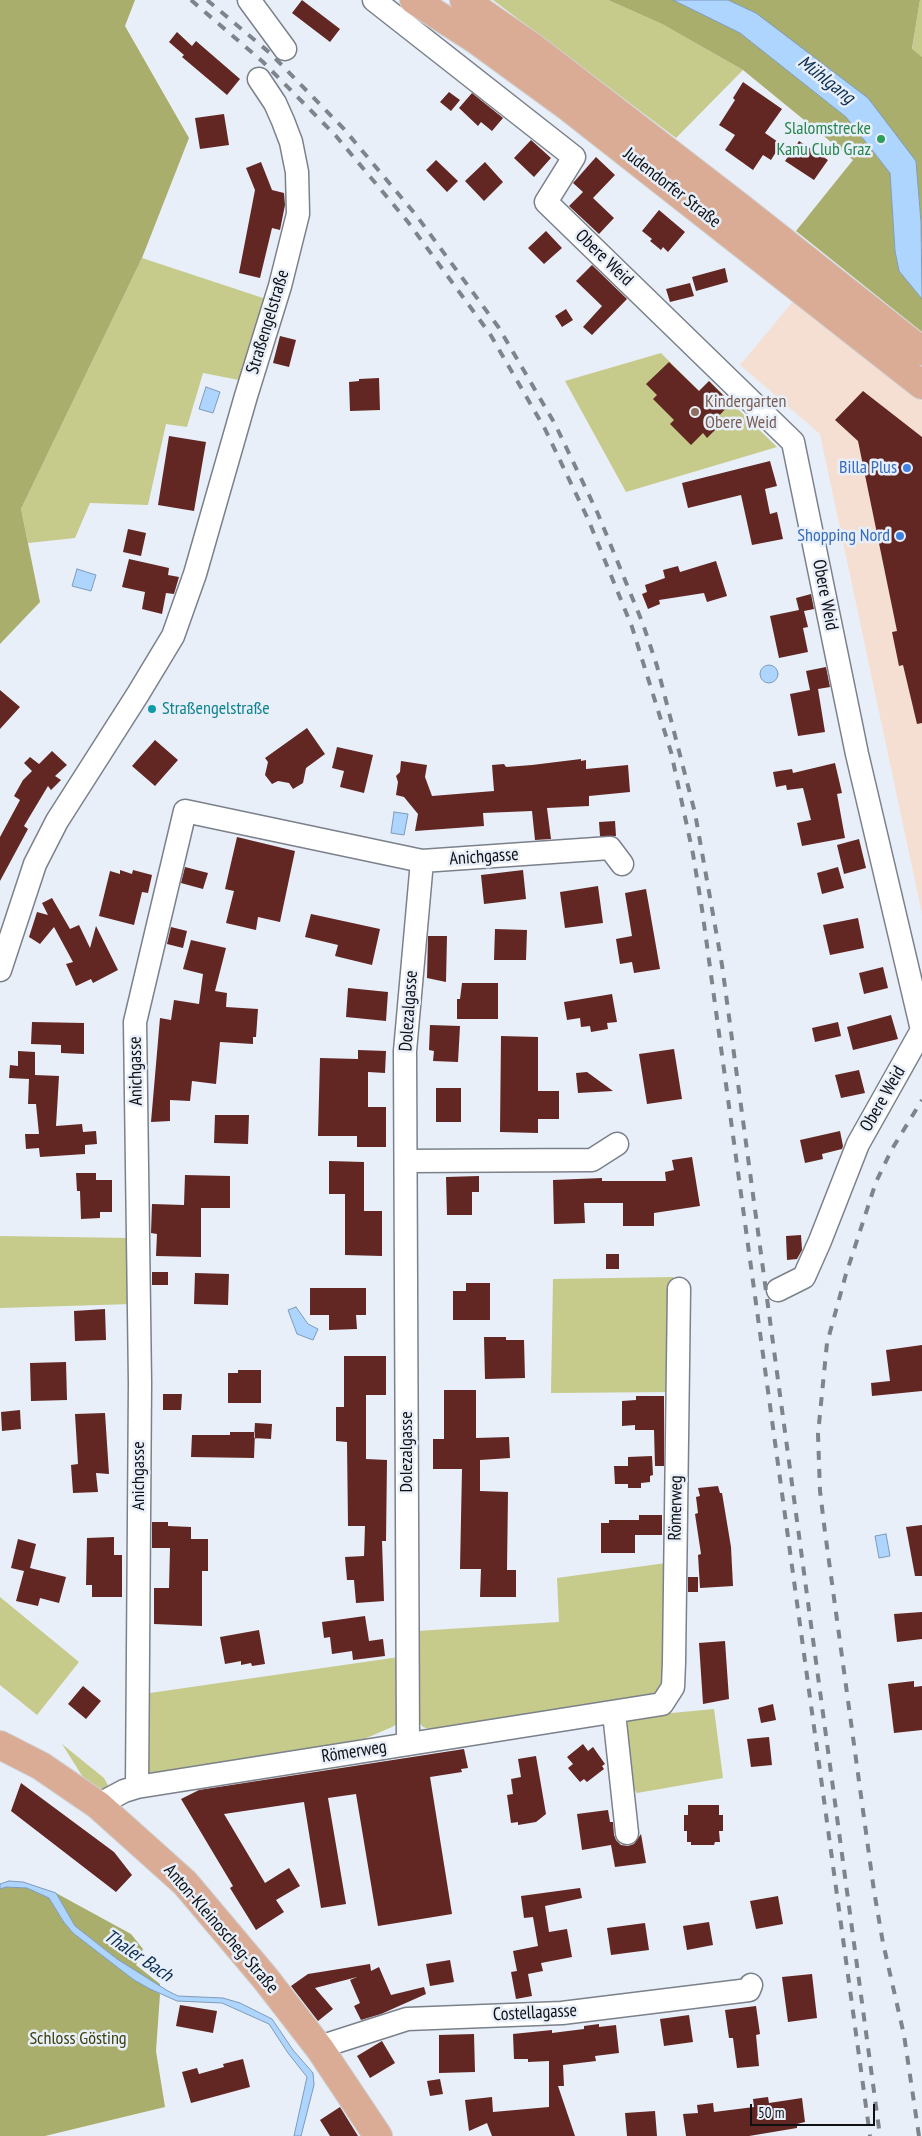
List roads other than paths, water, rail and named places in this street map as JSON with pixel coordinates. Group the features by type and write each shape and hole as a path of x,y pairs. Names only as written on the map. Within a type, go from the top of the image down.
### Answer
{"main road":[{"name":"Judendorfer Straße","path":"414,0 475,38 567,106 922,385"},
{"name":"Judendorfer Straße","path":"464,0 566,73 742,208 922,350"},
{"name":"Anton-Kleinoscheg-Straße","path":"0,1745 41,1766 98,1805 185,1883 265,1978 320,2049 378,2136"}],"street":[{"path":"249,0 285,49"},
{"name":"Obere Weid","path":"374,0 574,157 546,202 794,442 857,754 922,1030 858,1144 804,1277 778,1290"},
{"name":"Straßengelstraße","path":"0,970 35,864 57,821 173,636 195,574 243,406 280,286 298,214 297,172 291,142 283,121 275,103 259,79"},
{"name":"Anichgasse","path":"137,1788 140,1383 135,1022 185,811 422,861 610,848 622,864"},
{"name":"Dolezalgasse","path":"408,1744 405,1051 422,861"},
{"path":"406,1160 592,1160 617,1144"},
{"name":"Römerweg","path":"98,1805 124,1791 137,1788 662,1704 673,1687 679,1289"},
{"path":"614,1713 627,1833"},
{"name":"Costellagasse","path":"320,2049 326,2045 407,2020 562,2013 749,1990 751,1985"}],"water":[{"name":"Slalomstrecke Kanu Club Graz","path":"673,0 728,0 756,13 868,98 916,161 921,222 922,299 899,271 895,251 890,173 846,117 740,33"},
{"path":"206,387 220,392 213,413 199,409"},
{"path":"77,569 96,575 91,591 72,586"},
{"path":"765,665 773,665 778,670 776,681 765,683 760,678 760,670"},
{"path":"394,812 408,814 404,835 391,833"},
{"path":"296,1307 308,1324 318,1329 313,1340 297,1334 288,1310"},
{"path":"886,1534 890,1556 879,1558 875,1536"},
{"name":"Thaler Bach","path":"9,1881 23,1882 56,1893 75,1926 117,1959 168,1991 178,1996 223,1998 240,2003 272,2019 293,2050 313,2073 314,2085 301,2136 294,2136 307,2077 269,2024 222,2003 177,2001 150,1989 134,1980 73,1933 49,1898 27,1888 6,1887 0,1889 0,1884"}],"railway":[{"path":"191,0 263,62 336,136 408,222 490,334 545,429 588,519 632,627 671,752 693,854 702,909 870,2136"},
{"path":"207,0 270,53 344,129 416,215 499,328 555,424 598,514 643,624 657,666 695,813 722,965 880,2136"},
{"path":"919,2136 904,2035 883,1943 874,1891 825,1532 820,1491 818,1434 827,1343 846,1274 876,1182 892,1149 922,1100"}],"place":[{"name":"Slalomstrecke Kanu Club Graz","path":"881,139"},
{"name":"Kindergarten Obere Weid","path":"695,412"},
{"name":"Billa Plus","path":"907,468"},
{"name":"Shopping Nord","path":"900,536"},
{"name":"Straßengelstraße","path":"152,709"}],"water label":[{"name":"Mühlgang","path":"826,80"}],"park label":[{"name":"Schloss Gösting","path":"78,2039"}]}
